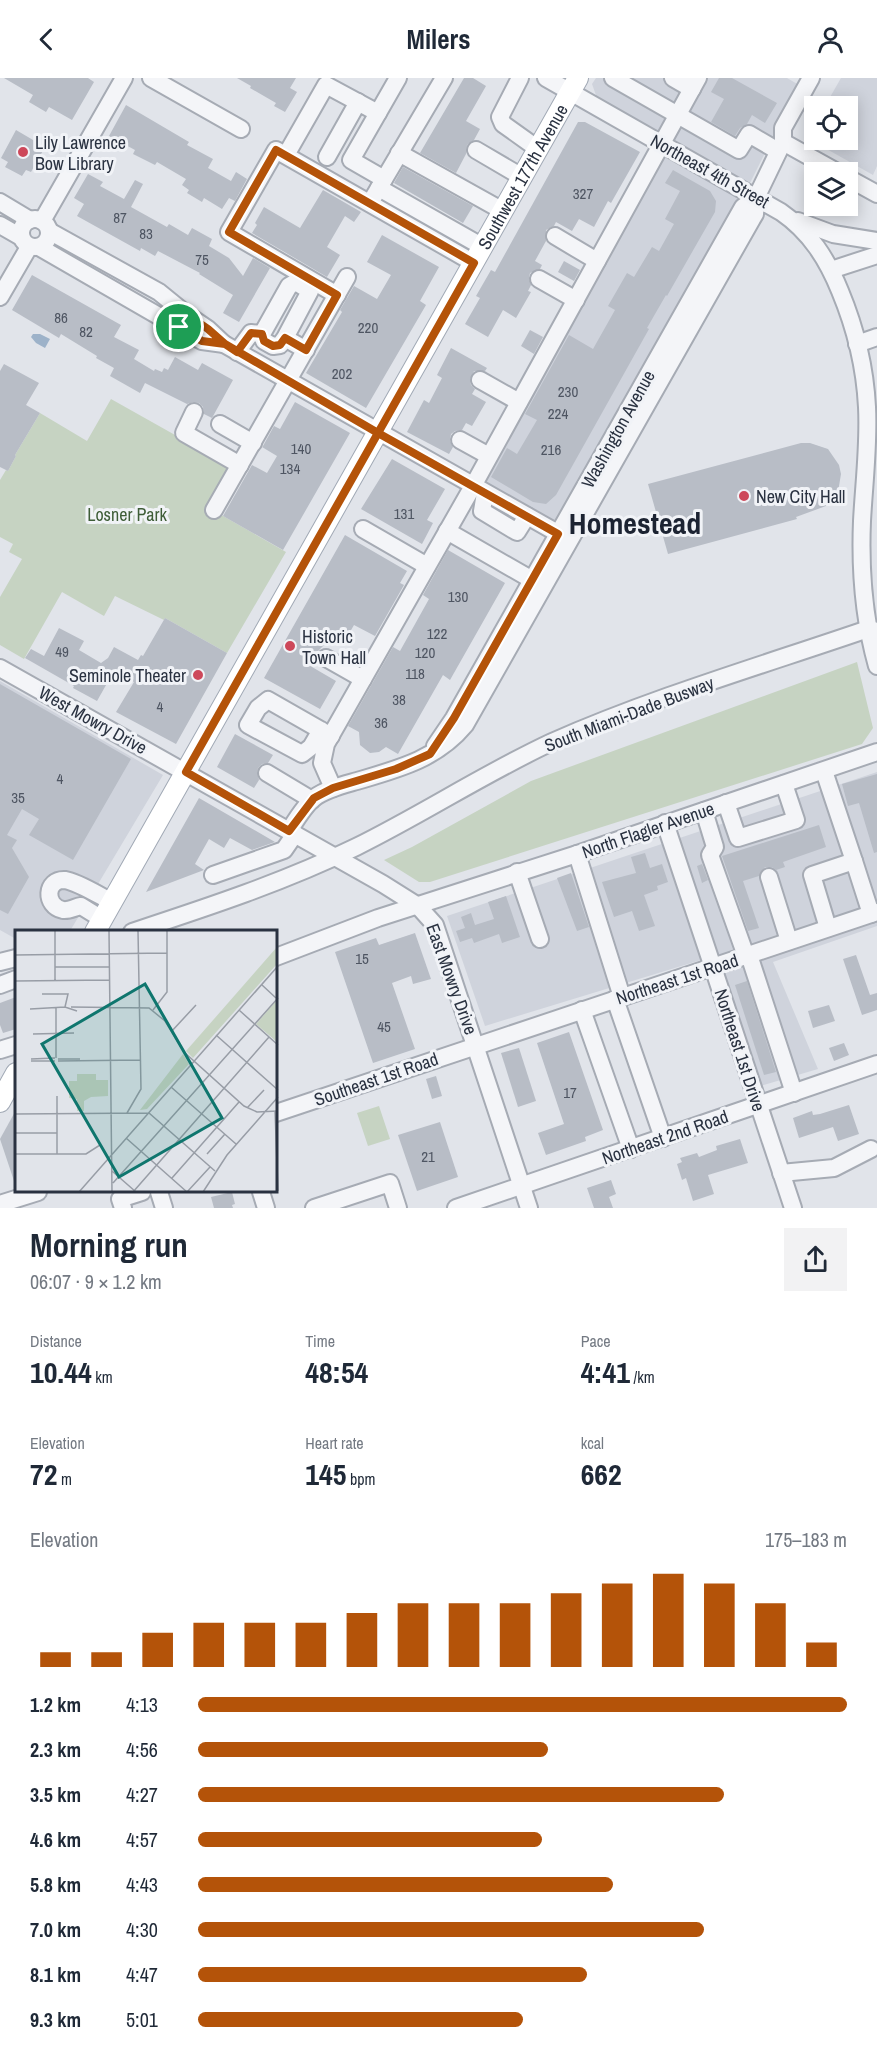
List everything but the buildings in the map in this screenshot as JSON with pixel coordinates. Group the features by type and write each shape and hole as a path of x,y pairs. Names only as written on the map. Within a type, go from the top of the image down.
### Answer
{"main road":[{"name":"Southwest 177th Avenue","path":"103,918 574,85"},
{"path":"0,1102 15,1075"}],"street":[{"path":"40,224 124,78"},
{"path":"152,78 241,129"},
{"path":"398,78 351,160 478,255"},
{"path":"370,203 444,78"},
{"path":"520,78 500,117 503,124 538,149"},
{"name":"Northeast 4th Street","path":"546,78 574,85 662,144 792,219 815,243 831,270 857,344 867,410 871,476 862,539 877,666"},
{"path":"613,78 739,150 748,134 815,162"},
{"path":"333,788 322,763 326,733 363,679 447,531 479,490 489,456 695,83 674,78"},
{"name":"Washington Avenue","path":"781,146 783,128 811,78"},
{"name":"Washington Avenue","path":"312,800 333,788 396,769 430,754 453,739 465,725 539,583 743,207 756,198 781,146 793,134 824,78"},
{"path":"337,295 229,232 326,85 378,113"},
{"path":"327,157 358,102"},
{"path":"476,150 522,177"},
{"path":"281,152 370,203 478,255"},
{"path":"399,153 503,211"},
{"path":"858,184 877,195"},
{"path":"0,202 159,292 202,341 231,348 565,538"},
{"path":"792,219 833,234 877,241"},
{"path":"0,297 29,244 23,224 40,224"},
{"path":"29,244 47,241 40,224"},
{"path":"0,225 29,244 111,289 183,321"},
{"path":"555,236 597,261"},
{"path":"831,270 877,255"},
{"path":"111,289 121,271"},
{"path":"214,510 347,277"},
{"path":"539,279 576,300"},
{"path":"296,282 310,291 285,338 280,345 273,346 264,341 262,334 289,286 296,282"},
{"path":"231,348 251,333 262,334"},
{"path":"285,338 306,350"},
{"path":"857,344 877,338"},
{"path":"480,380 519,402"},
{"path":"194,412 184,433 240,465"},
{"path":"220,424 253,443"},
{"path":"460,440 489,456"},
{"path":"363,530 427,566"},
{"path":"447,531 539,583"},
{"name":"South Miami-Dade Busway","path":"138,930 249,892 335,856 405,821 512,762 586,728 647,704 874,626"},
{"path":"326,658 363,679"},
{"name":"West Mowry Drive","path":"0,668 186,772"},
{"name":"North Flagler Avenue","path":"278,956 378,918 577,854 877,752"},
{"path":"824,771 874,913"},
{"name":"East Mowry Drive","path":"186,772 418,906 435,925 529,1208"},
{"path":"213,875 284,850 292,832 312,800 267,773"},
{"path":"726,803 738,838 796,820 784,784"},
{"path":"704,811 715,847 710,855 748,956 794,1093"},
{"name":"Northeast 1st Drive","path":"665,823 793,1208"},
{"path":"577,854 663,1138"},
{"path":"828,928 812,874 854,861"},
{"path":"517,872 540,939"},
{"path":"769,877 789,941"},
{"name":"Northeast 1st Road","path":"476,1045 874,913"},
{"path":"0,962 15,958"},
{"path":"0,985 15,979"},
{"path":"582,1010 631,1149"},
{"path":"0,1050 15,1045"},
{"name":"Southeast 1st Road","path":"278,1112 476,1045"},
{"name":"Northeast 2nd Road","path":"456,1208 877,1064"},
{"path":"782,1173 834,1168 871,1149"},
{"path":"314,1208 390,1183 398,1208"},
{"path":"1,1204 32,1193"},
{"path":"123,1208 120,1199 136,1193"},
{"path":"160,1193 164,1208"},
{"path":"262,1193 266,1208"}],"shaded area":[{"path":"596,78 787,78 799,85 750,183 558,525 481,481 672,141 597,98 592,84"},
{"path":"841,78 877,78 877,166 873,175 858,167 858,162 850,162 828,150 858,150 858,96 831,96"},
{"path":"0,681 163,775 71,930 15,930 15,938 0,930"},
{"path":"877,772 877,926 773,962 818,1069 743,1091 701,960 485,1026 447,916"}],"green space":[{"name":"Losner Park","path":"111,399 232,467 209,508 286,552 227,653 165,618 164,620 115,596 104,616 62,592 24,659 0,645 0,597 22,559 9,552 13,544 0,537 0,480 6,470 8,471 40,413 87,441"},
{"path":"857,662 873,728 862,744 430,882 419,882 384,860 412,847 531,781"},
{"path":"379,1106 390,1139 368,1146 357,1113"}],"water":[{"path":"33,334 40,334 50,339 45,348 36,343 31,337"}],"place":[{"name":"Lily Lawrence Bow Library","path":"23,152"},
{"name":"New City Hall","path":"744,496"},
{"name":"Historic Town Hall","path":"290,646"},
{"name":"Seminole Theater","path":"198,675"}],"district":[{"name":"Homestead","path":"635,523"}],"route":[{"path":"179,327 186,314 237,352 251,333 262,334 264,341 273,346 280,345 285,338 306,350 337,295 229,232 276,150 474,263 378,433 558,534 454,718 430,754 396,769 333,788 314,798 289,831 186,772 378,433 237,352 225,344 202,341 179,327"}]}
